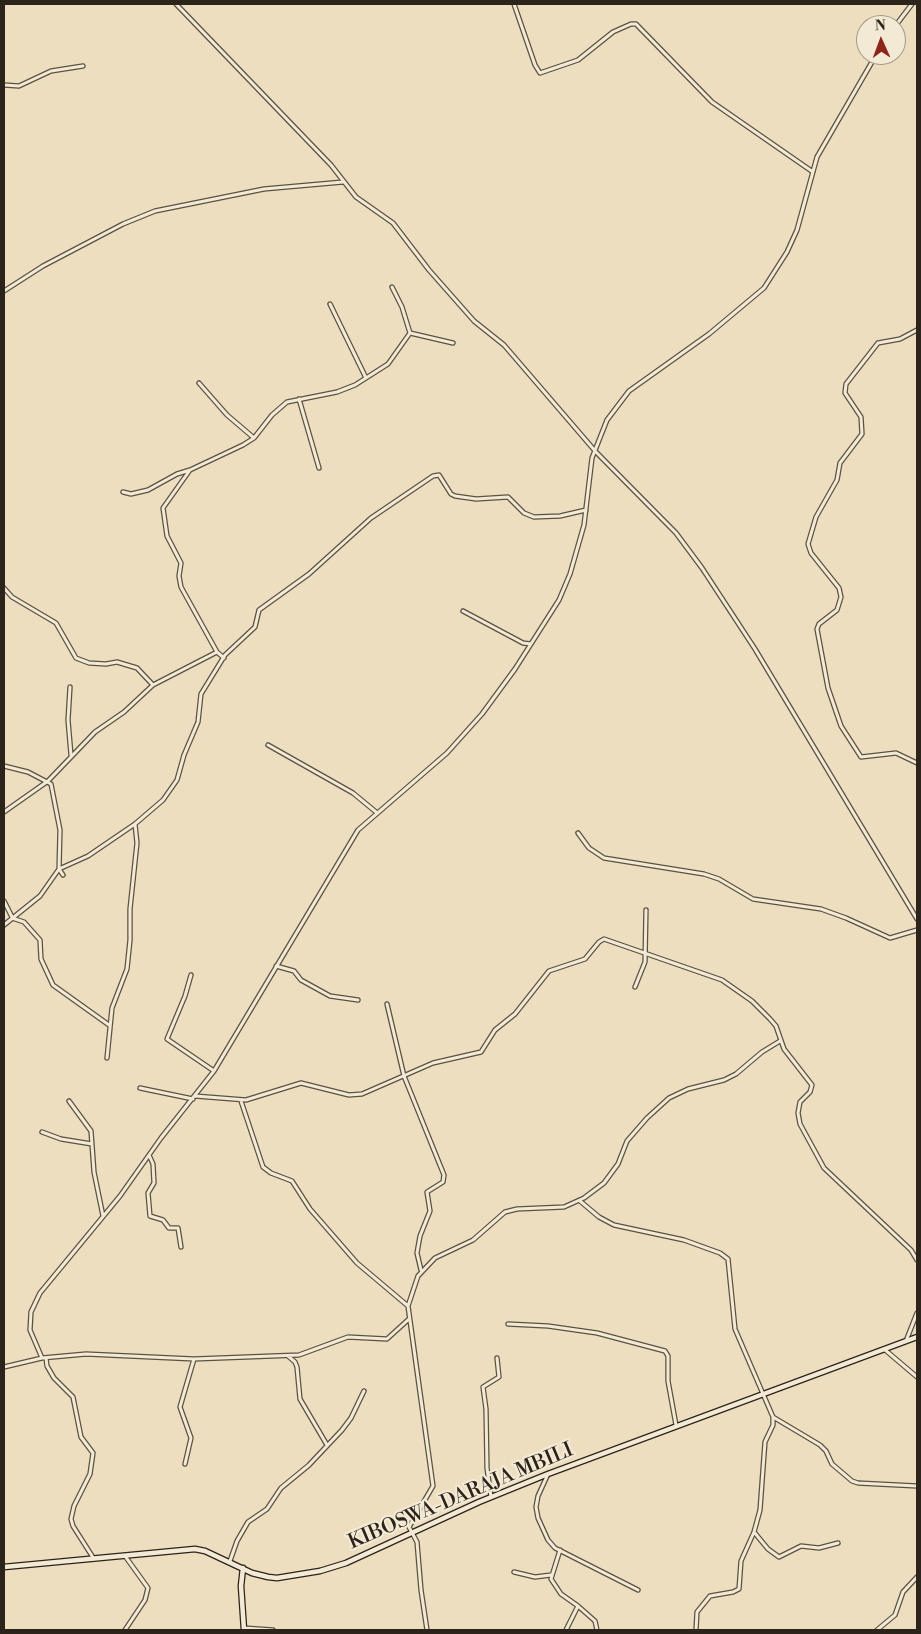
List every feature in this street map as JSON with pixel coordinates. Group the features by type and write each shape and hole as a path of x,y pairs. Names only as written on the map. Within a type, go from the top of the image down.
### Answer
{"main road":[{"name":"KIBOSWA-DARAJA MBILI","path":"4,1568 195,1549 230,1561 260,1576 277,1578 320,1571 346,1563 491,1497 548,1474 917,1337"},
{"path":"243,1568 240,1586 244,1629"}],"street":[{"path":"176,4 331,165 342,182 361,202 393,223 474,321 504,346 596,452 661,516 702,568 755,649 917,919"},
{"path":"514,4 535,65 540,72 578,60 613,32 636,24 712,102 812,172"},
{"path":"904,15 912,4"},
{"path":"94,1558 73,1526 71,1519 90,1474 93,1453 81,1437 74,1397 54,1378 30,1330 29,1320 33,1306 51,1279 103,1216 214,1071 358,830 376,812 432,766 477,720 499,693 559,600 570,574 586,510 592,458 596,452 607,420 629,391 709,334 764,288 787,252 797,230 817,157 870,65"},
{"path":"4,85 19,86 51,70 83,66"},
{"path":"4,291 43,266 123,224 155,212 264,189 342,182"},
{"path":"392,287 402,308 410,333"},
{"path":"330,304 366,378"},
{"path":"917,330 900,339 878,344 846,384 845,393 861,417 862,434 840,463 837,480 816,517 808,544 812,553 839,588 842,597 837,610 820,624 817,629 828,688 841,726 861,757 896,753 917,763"},
{"path":"410,333 453,343"},
{"path":"123,492 131,494 148,490 177,474 243,446 254,438 279,408 287,402 337,392 366,378 388,364 410,333"},
{"path":"199,383 227,415 254,438"},
{"path":"299,399 319,468"},
{"path":"190,470 163,508 163,518 169,543 181,563 179,576 181,587 218,652 224,658"},
{"path":"58,869 88,856 135,824 162,800 177,780 198,722 201,694 224,658 255,627 257,613 309,574 371,518 433,476 439,475 450,494 476,499 508,497 524,513 534,517 560,516 586,510"},
{"path":"4,588 12,597 56,623 76,658 89,663 106,664 118,662 137,668 153,685"},
{"path":"463,611 523,643 531,644"},
{"path":"4,812 61,771 71,756 95,732 124,712 153,685 218,652"},
{"path":"70,688 68,720 71,756"},
{"path":"268,745 352,794 376,812"},
{"path":"4,766 28,772 51,784 60,830 58,869 40,896 4,925"},
{"path":"107,1058 112,1008 126,969 137,843 135,824"},
{"path":"578,834 589,848 604,858 704,874 719,879 753,899 820,909 846,918 890,938 917,930"},
{"path":"58,869 62,875"},
{"path":"4,901 12,917 24,922 40,940 41,959 53,986 109,1025"},
{"path":"635,986 645,962 646,910"},
{"path":"140,1088 194,1098 241,1100 256,1098 301,1083 349,1095 362,1094 433,1063 480,1052 495,1030 515,1014 549,971 585,959 601,940 701,971 736,989 770,1019 776,1026 780,1041 812,1086 810,1092 800,1102 798,1114 800,1124 824,1168 911,1250 917,1260"},
{"path":"276,966 294,971 301,980 330,996 358,1000"},
{"path":"191,975 185,996 167,1039 214,1071"},
{"path":"387,1004 404,1076 444,1175 443,1182 427,1192 430,1212 417,1253 421,1270"},
{"path":"428,1630 416,1542 410,1526 430,1492 433,1479 408,1306 421,1270 435,1258 474,1240 505,1212 517,1209 564,1207 580,1201 604,1183 618,1164 627,1140 669,1098 688,1089 724,1080 736,1074 762,1052 780,1041"},
{"path":"241,1100 263,1167 271,1173 292,1181 310,1210 357,1263 408,1306"},
{"path":"69,1101 90,1130 94,1172 103,1216"},
{"path":"42,1132 92,1144"},
{"path":"149,1155 153,1164 154,1184 148,1193 150,1216 164,1220 169,1228 178,1228 181,1247"},
{"path":"580,1201 599,1217 614,1225 684,1240 720,1253 728,1259 735,1330 754,1369 762,1394 773,1417 773,1425 765,1442 763,1492 754,1532 741,1561 739,1589 733,1592 710,1596 697,1612 696,1630"},
{"path":"906,1341 917,1313"},
{"path":"4,1367 44,1358 86,1354 194,1359 299,1355 348,1337 387,1338 409,1319"},
{"path":"508,1324 548,1326 597,1333 665,1351 668,1356 668,1381 676,1425"},
{"path":"884,1348 917,1377"},
{"path":"288,1356 295,1362 297,1367 300,1399 327,1445"},
{"path":"491,1497 487,1468 486,1408 483,1387 499,1377 498,1358"},
{"path":"185,1464 191,1438 180,1407 194,1359"},
{"path":"230,1561 237,1541 248,1522 267,1509 280,1488 309,1465 351,1418 364,1391"},
{"path":"773,1417 820,1445 826,1451 832,1464 852,1481 858,1483 917,1486"},
{"path":"548,1474 538,1496 536,1507 538,1518 548,1540 560,1550 638,1590"},
{"path":"754,1532 768,1549 779,1557 800,1546 820,1548 838,1543"},
{"path":"560,1550 551,1575 553,1584 561,1594 595,1621 597,1630"},
{"path":"125,1630 145,1600 148,1588 126,1556"},
{"path":"514,1572 535,1577 551,1575"},
{"path":"915,1578 917,1585"},
{"path":"877,1630 895,1615 903,1592 915,1578"},
{"path":"566,1630 578,1606"},
{"path":"244,1629 273,1630"}]}
